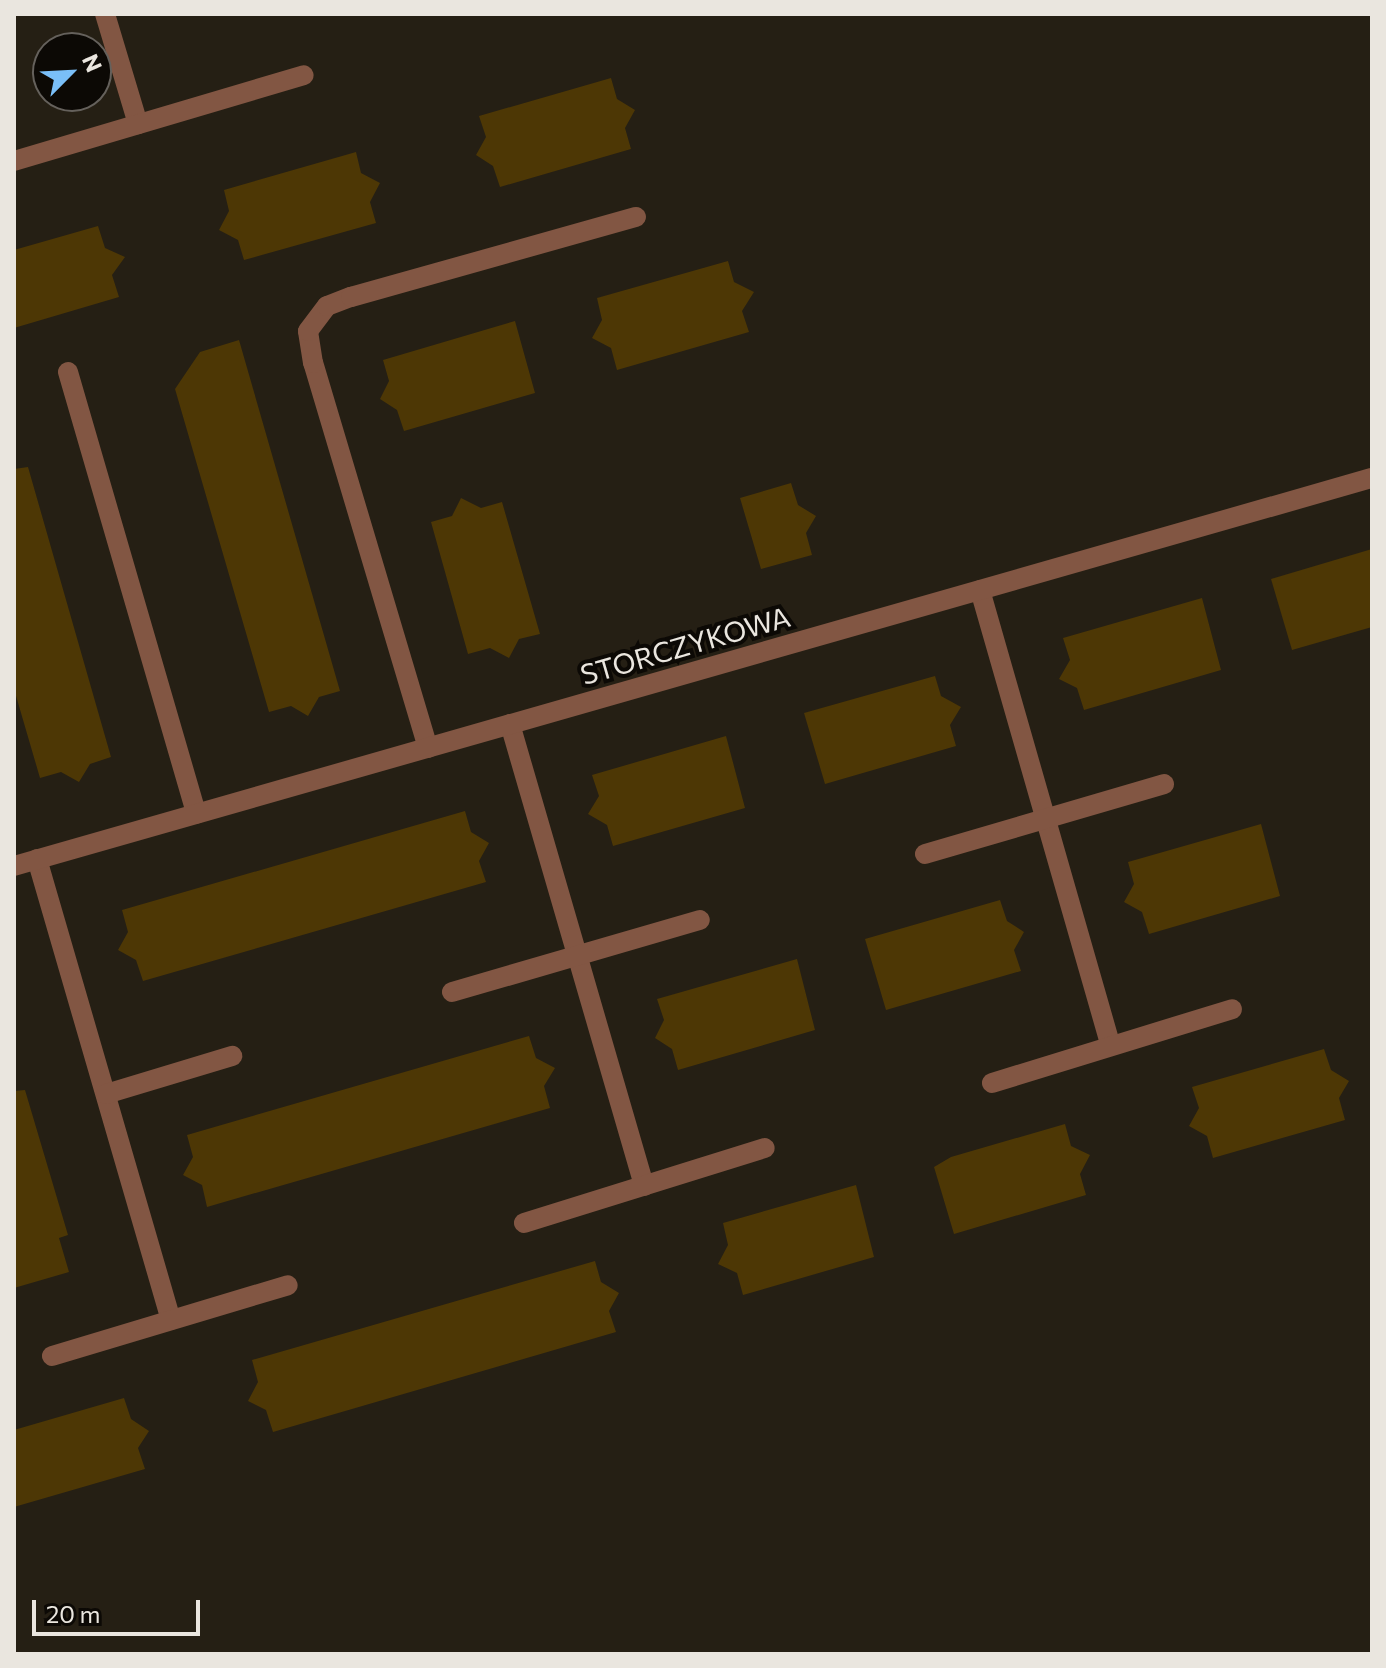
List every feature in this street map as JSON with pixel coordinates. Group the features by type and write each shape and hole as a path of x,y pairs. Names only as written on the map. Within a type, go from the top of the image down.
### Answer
{"street":[{"path":"105,14 138,124"},
{"path":"14,161 304,75"},
{"path":"428,748 313,363 308,331 327,306 351,297 636,217"},
{"path":"68,372 196,814"},
{"name":"STORCZYKOWA","path":"14,866 1372,478"},
{"path":"980,590 1111,1046"},
{"path":"510,724 644,1186"},
{"path":"925,854 1164,784"},
{"path":"37,859 171,1320"},
{"path":"452,992 700,920"},
{"path":"992,1083 1232,1009"},
{"path":"106,1094 232,1056"},
{"path":"524,1223 765,1148"},
{"path":"52,1356 288,1285"}],"building":[{"path":"611,78 617,99 635,110 625,128 631,149 500,187 493,166 476,155 486,137 479,116"},
{"path":"356,152 361,173 380,183 370,202 376,223 244,260 238,240 219,230 229,211 224,190"},
{"path":"98,226 105,248 125,257 112,275 119,297 14,328 14,250"},
{"path":"728,261 734,282 754,292 742,311 749,332 617,370 611,348 592,338 602,320 597,298"},
{"path":"515,321 535,393 404,431 397,410 380,399 389,381 383,360"},
{"path":"239,340 340,691 319,697 308,716 291,706 269,712 175,389 200,352"},
{"path":"28,467 111,757 90,764 79,782 61,772 40,778 14,689 14,469"},
{"path":"791,483 798,505 816,516 806,533 812,555 761,569 740,498"},
{"path":"461,498 481,508 502,502 540,634 519,639 509,658 490,648 468,654 431,522 452,516"},
{"path":"1372,549 1372,627 1292,650 1271,579"},
{"path":"1202,598 1221,670 1084,710 1077,688 1059,679 1070,660 1063,638"},
{"path":"935,676 941,696 961,707 950,725 956,746 825,784 804,713"},
{"path":"726,736 745,808 613,846 607,825 588,814 599,796 592,775"},
{"path":"465,811 471,832 489,843 479,861 486,882 143,981 136,960 118,950 128,932 122,910"},
{"path":"1261,824 1280,896 1149,934 1142,912 1124,902 1134,884 1128,862"},
{"path":"1000,900 1007,921 1024,932 1014,950 1021,971 886,1010 865,939"},
{"path":"797,959 815,1030 678,1070 672,1049 655,1038 664,1020 657,999"},
{"path":"529,1036 536,1058 555,1068 544,1086 550,1108 207,1207 202,1185 183,1175 193,1157 187,1135"},
{"path":"1324,1049 1331,1070 1349,1081 1339,1098 1345,1120 1213,1158 1207,1136 1189,1126 1199,1108 1192,1087"},
{"path":"25,1090 68,1235 59,1238 69,1272 14,1288 14,1091"},
{"path":"1065,1124 1071,1146 1090,1155 1080,1174 1086,1195 954,1234 934,1167 951,1157"},
{"path":"856,1185 874,1257 743,1295 737,1273 718,1264 728,1245 723,1223"},
{"path":"595,1261 601,1282 619,1293 609,1311 616,1332 273,1432 266,1410 248,1401 258,1382 252,1360"},
{"path":"124,1398 131,1419 149,1431 138,1448 145,1469 14,1507 14,1430"}]}
